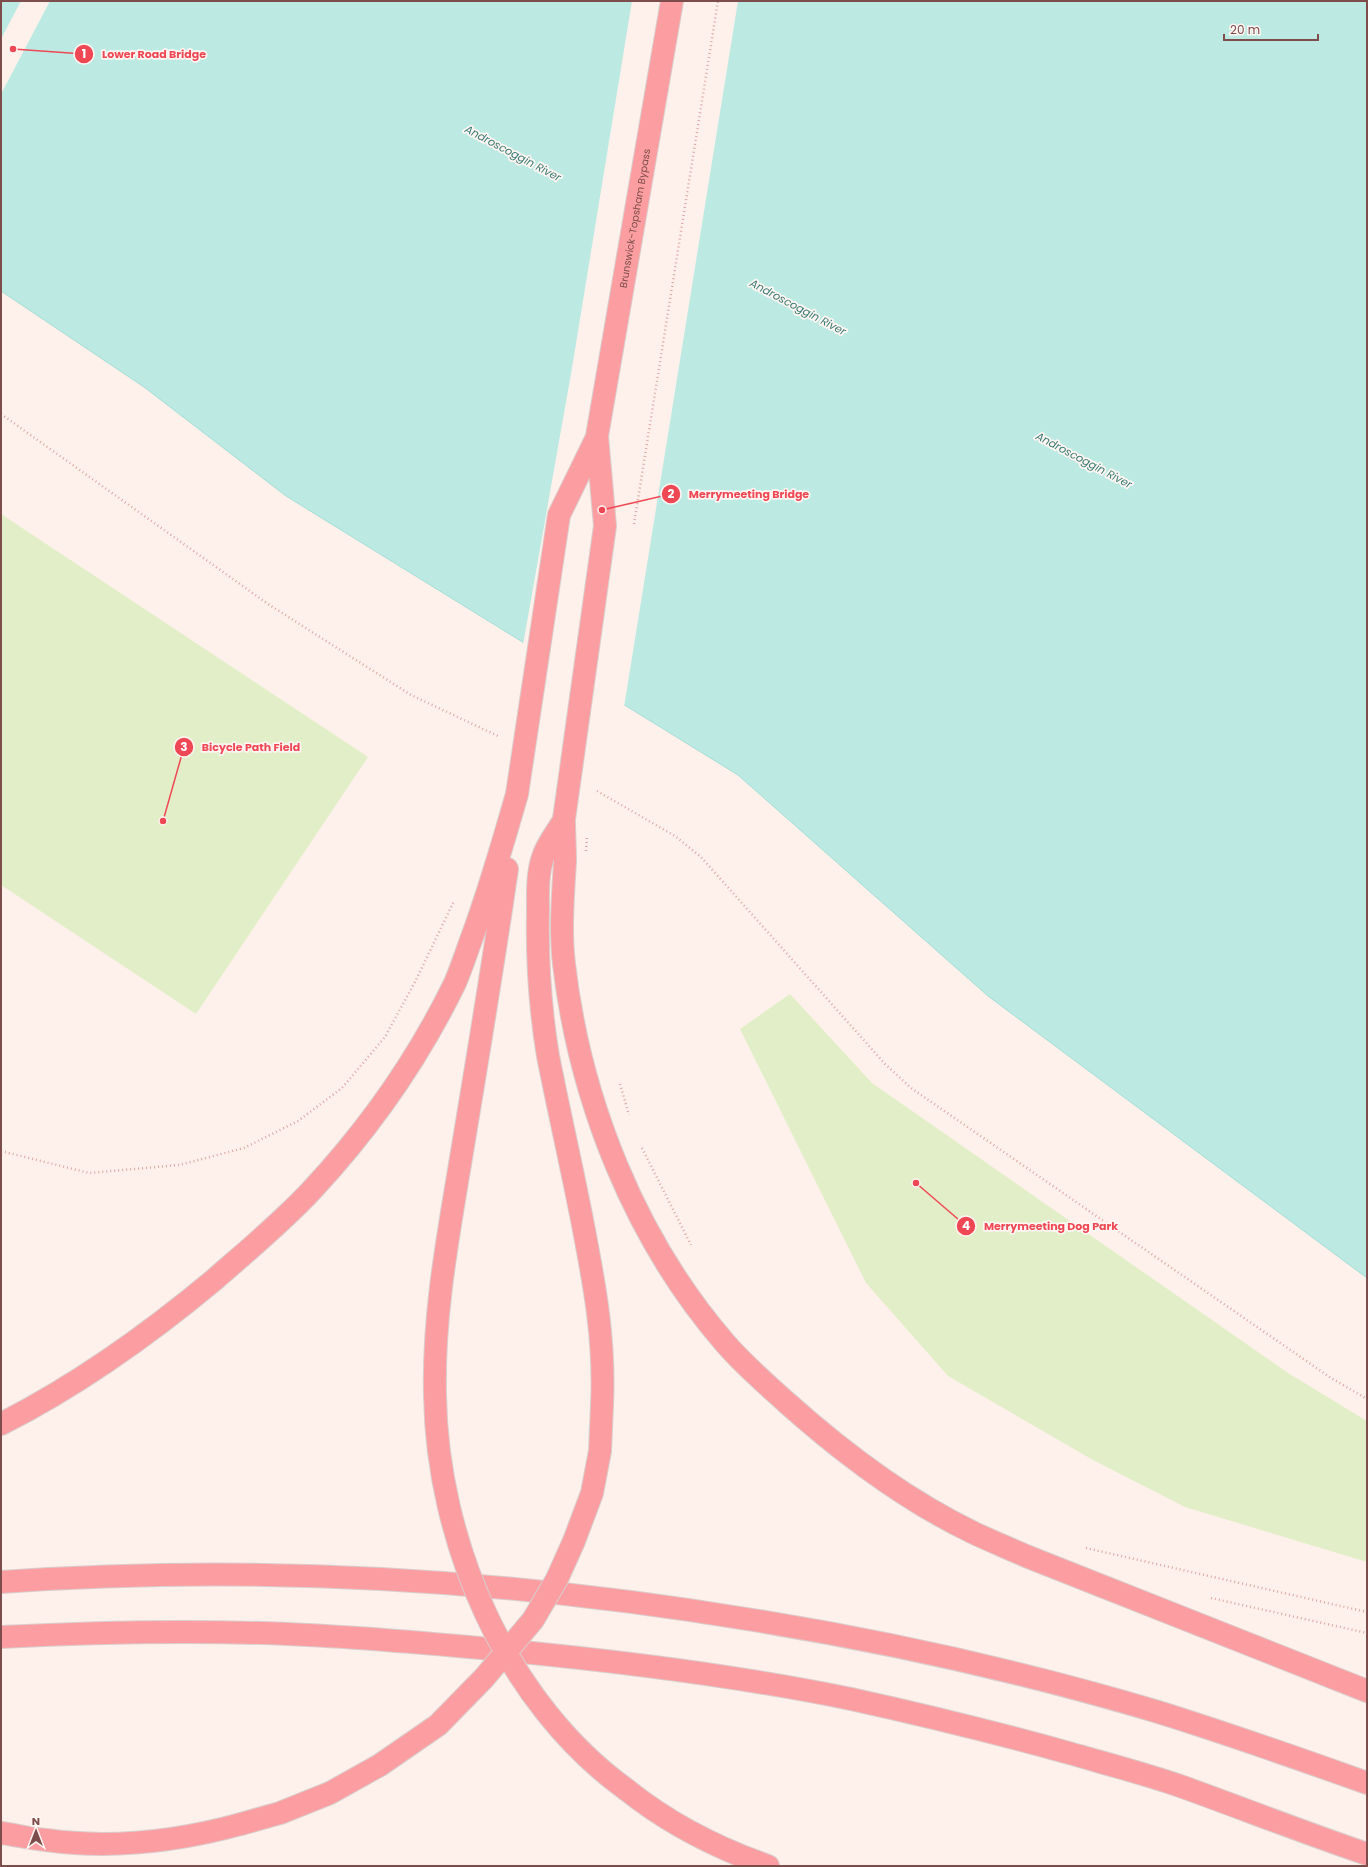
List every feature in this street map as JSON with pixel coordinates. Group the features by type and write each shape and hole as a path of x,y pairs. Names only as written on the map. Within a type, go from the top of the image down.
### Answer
{"highway":[{"name":"Brunswick-Topsham Bypass","path":"597,436 672,1"},
{"path":"597,436 559,515 490,985 441,1285 435,1340 435,1428 446,1497 465,1562 488,1619 525,1681 555,1721 581,1751 605,1774 648,1806 700,1837 768,1866"},
{"path":"597,436 604,526 564,819 565,861 562,923 564,962 575,1030 595,1105 628,1192 658,1247 689,1296 726,1344 746,1366 857,1462 930,1509 967,1530 1026,1556 1367,1691"},
{"path":"1,1424 27,1411 112,1359 182,1306 267,1233 310,1192 358,1138 432,1028 456,981 488,892 517,794"},
{"path":"1,1832 46,1840 81,1843 149,1841 213,1832 280,1813 330,1793 380,1765 438,1725 484,1678 533,1620 557,1579 574,1541 592,1493 600,1451 602,1405 601,1329 592,1272 548,1056 542,1020 539,978 537,935 539,878 543,857 564,819"},
{"path":"1,1582 136,1576 259,1575 366,1579 491,1585 602,1598 716,1614 831,1633 946,1657 1060,1685 1155,1711 1367,1783"},
{"path":"1,1637 59,1634 172,1632 293,1634 399,1640 626,1662 739,1678 858,1701 962,1725 1071,1754 1179,1786 1285,1826 1367,1854"}],"path":[{"path":"633,528 718,1"},
{"path":"1,414 268,604 411,695 500,737"},
{"path":"590,787 675,836 701,857 884,1064 911,1088 1331,1378 1367,1399"},
{"path":"586,858 588,830"},
{"path":"1,1151 89,1173 179,1165 244,1148 298,1121 342,1088 385,1038 416,980 454,900"},
{"path":"618,1080 630,1116"},
{"path":"640,1145 692,1248"},
{"path":"1080,1547 1367,1612"}],"green space":[{"path":"1,514 368,757 196,1014 1,885"},
{"path":"790,994 872,1083 1288,1373 1367,1421 1367,1562 1185,1507 1093,1460 948,1376 866,1283 740,1029"}],"water":[{"name":"Androscoggin River","path":"1,1 1367,1 1367,1278 988,996 738,775 286,496 144,387 1,291"}],"pier":[{"path":"21,1 50,1 1,94 1,39"},
{"path":"632,1 738,1 624,707 523,645 572,368"}],"place":[{"name":"Lower Road Bridge","path":"13,49"},
{"name":"Merrymeeting Bridge","path":"602,510"},
{"name":"Bicycle Path Field","path":"163,821"},
{"name":"Merrymeeting Dog Park","path":"916,1183"}]}
